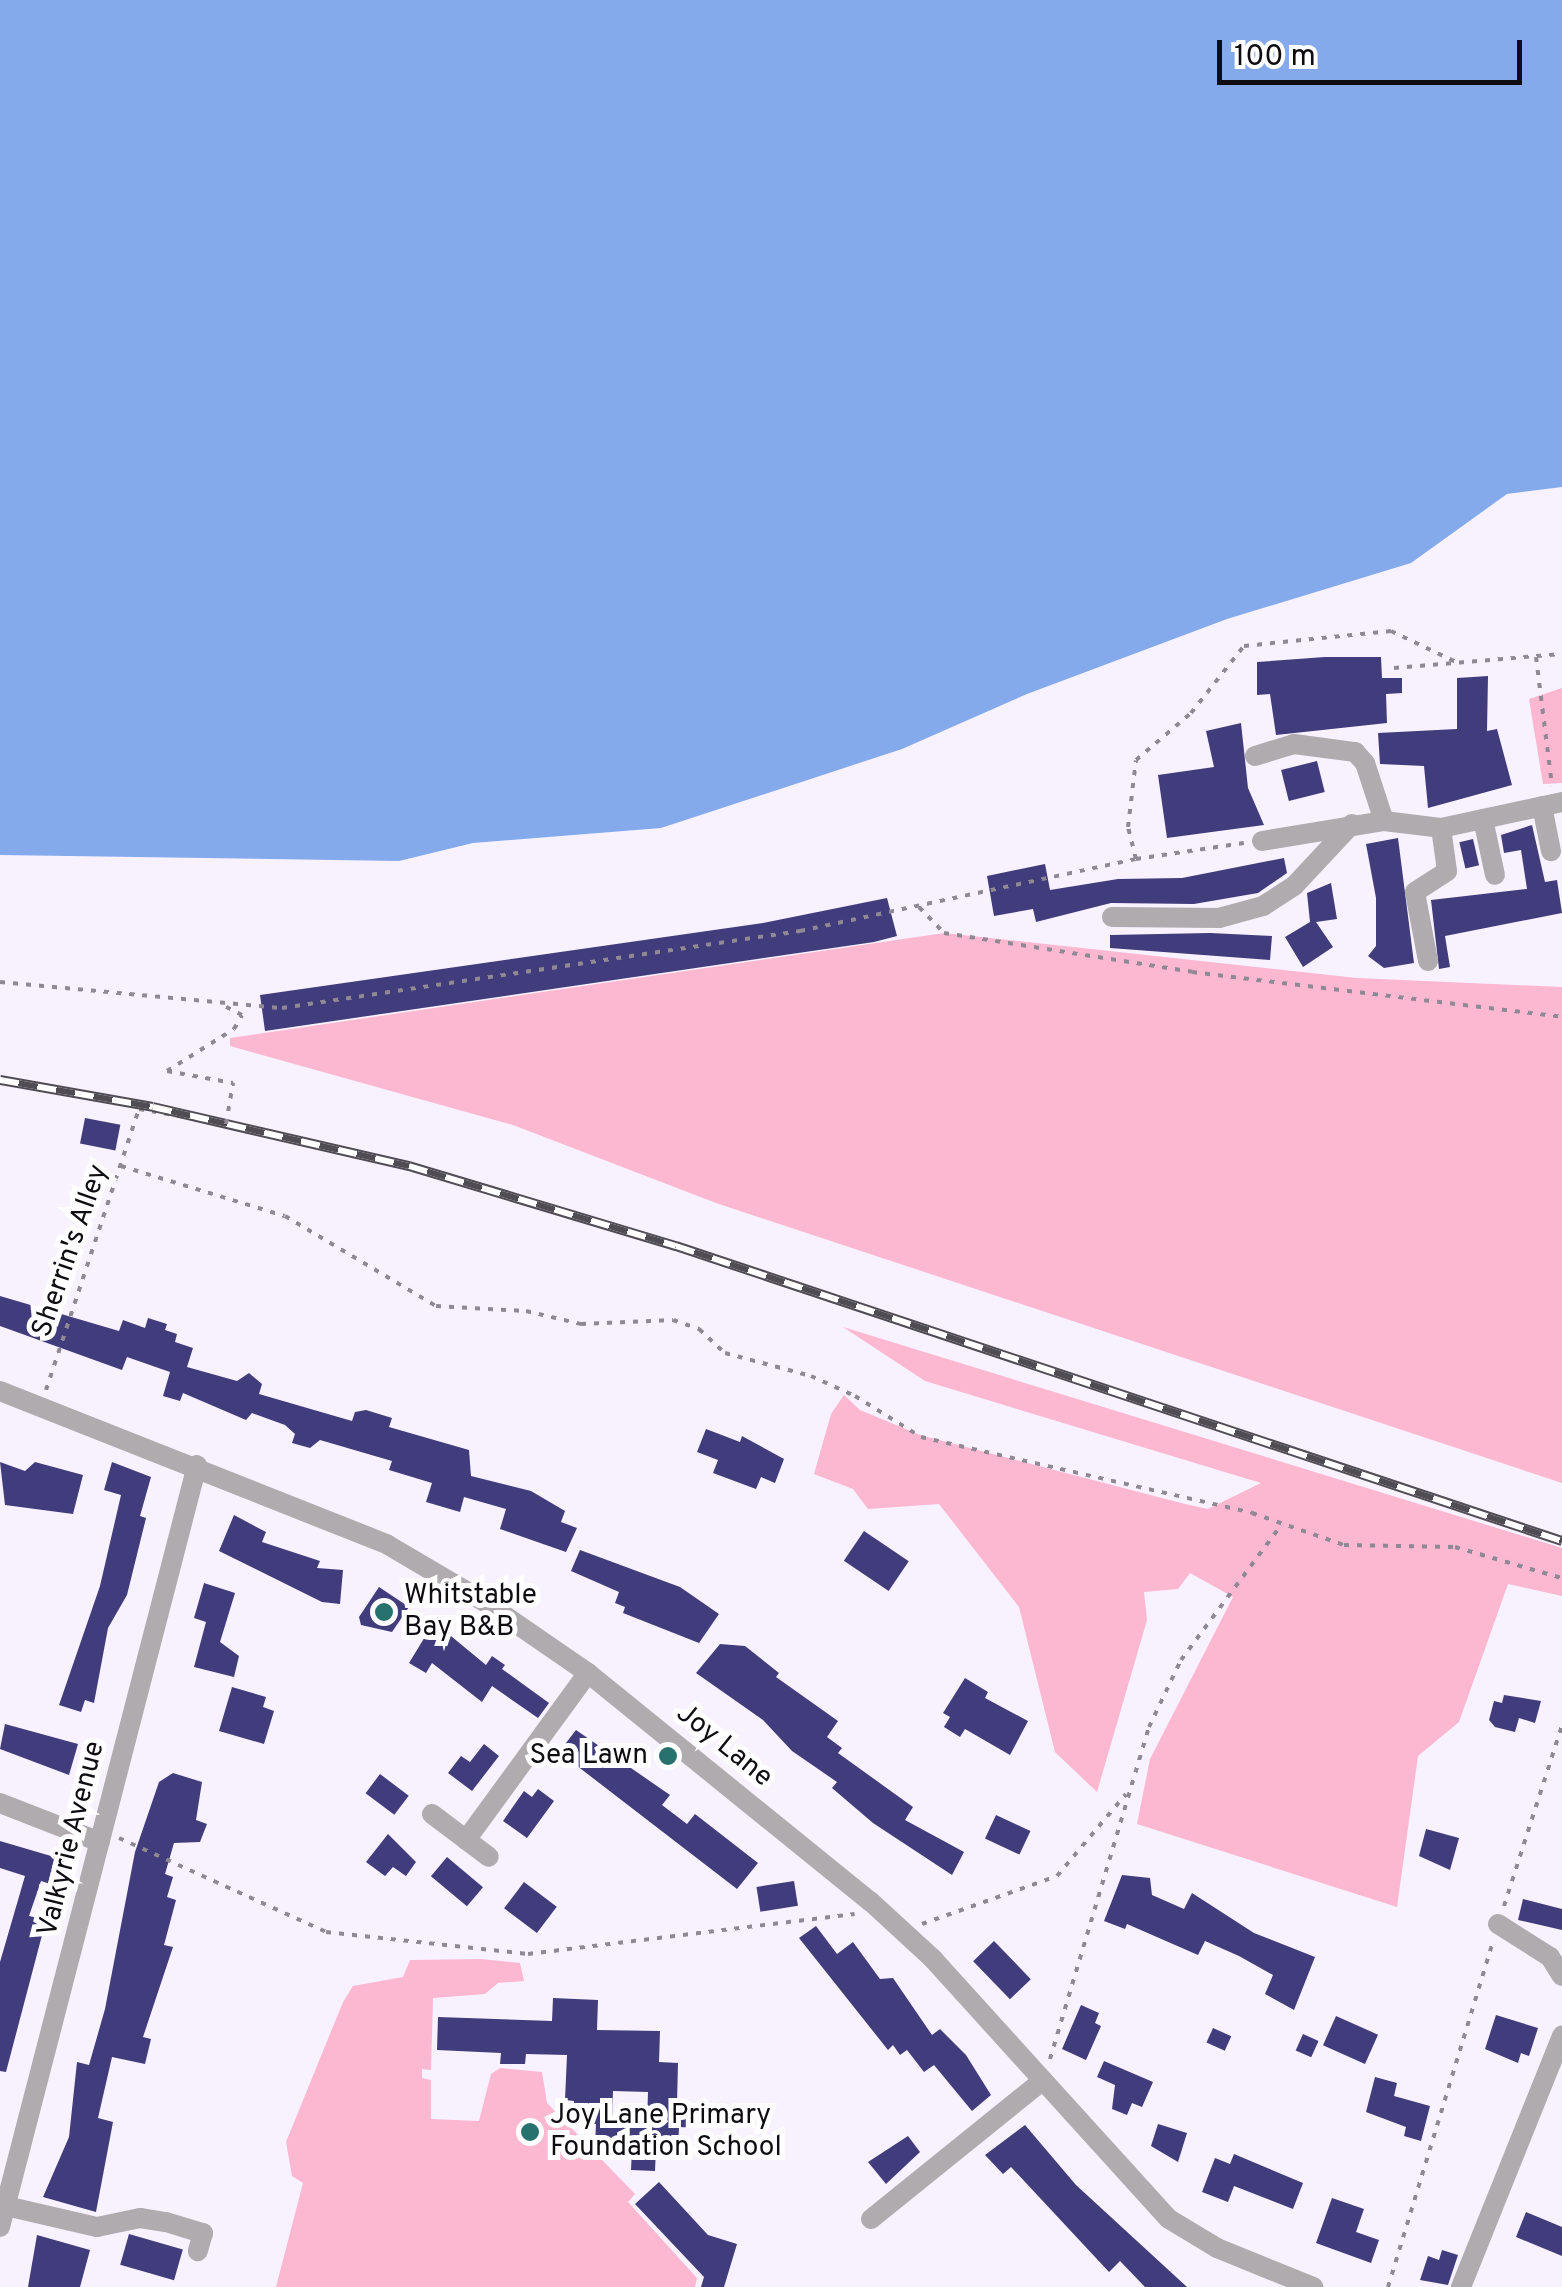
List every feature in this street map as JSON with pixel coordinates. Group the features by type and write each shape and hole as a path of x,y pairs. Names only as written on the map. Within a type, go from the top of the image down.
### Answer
{"street":[{"path":"1255,756 1294,744 1355,752 1384,820"},
{"path":"1262,841 1384,820 1441,828 1553,804 1550,852"},
{"path":"1483,819 1494,875"},
{"path":"1112,916 1219,918 1262,906 1294,886 1352,824"},
{"path":"1428,960 1416,892 1447,871 1441,828"},
{"name":"Joy Lane","path":"0,1391 198,1466 388,1545 588,1674 902,1930 1169,2219 1272,2280 1313,2287"},
{"name":"Valkyrie Avenue","path":"2,2214 198,1466"},
{"path":"466,1840 588,1674"},
{"path":"0,1802 101,1836"},
{"path":"432,1814 489,1856"},
{"path":"1498,1924 1550,1957 1562,1976"},
{"path":"1460,2287 1562,2036"},
{"path":"871,2219 1044,2080"},
{"path":"2,2214 97,2227 140,2218 166,2222 203,2233 198,2252"}],"path":[{"path":"1136,859 1128,826 1136,760 1192,713 1244,646 1391,631 1458,663"},
{"path":"1394,668 1562,654"},
{"path":"1536,657 1553,804"},
{"path":"0,982 226,1007 282,1008 800,932 1136,859 1262,841"},
{"path":"919,907 944,933 1562,1017"},
{"name":"Sherrin's Alley","path":"41,1407 89,1244 121,1166 139,1108 226,1124 233,1082 167,1071 234,1029 242,1015 226,1007"},
{"path":"121,1166 285,1216 436,1306 526,1311 581,1324 673,1320 699,1329 725,1353 810,1376 855,1396 921,1437 1282,1524 1344,1545 1455,1547 1562,1578"},
{"path":"1044,2080 1113,1862 1129,1790 1181,1660 1222,1597 1282,1524"},
{"path":"1388,2287 1562,1725"},
{"path":"902,1930 1057,1876 1129,1790"},
{"path":"101,1836 326,1932 528,1954 770,1929 880,1910"}],"shaded area":[{"path":"1562,688 1562,783 1543,784 1529,699"},
{"path":"944,933 1357,978 1562,987 1562,1483 716,1203 513,1125 230,1046 230,1038"},
{"path":"843,1327 1562,1548 1562,1596 1508,1584 1459,1722 1418,1756 1397,1907 1137,1824 1150,1759 1233,1597 1190,1573 1178,1589 1144,1592 1147,1620 1097,1792 1055,1752 1019,1607 939,1504 868,1509 853,1489 814,1474 831,1414 844,1395 860,1410 920,1435 1208,1509 1261,1483 925,1381"},
{"path":"410,1960 520,1963 524,1981 498,1983 485,1994 433,1998 431,2070 422,2069 422,2078 431,2080 431,2119 479,2121 491,2074 500,2068 542,2072 547,2103 635,2194 628,2202 697,2278 695,2287 276,2287 303,2183 292,2176 286,2142 353,1986 403,1977"}],"water":[{"path":"0,0 1562,0 1562,487 1507,494 1411,563 1227,619 1027,694 902,749 661,828 473,843 399,861 0,855"}],"building":[{"path":"1381,657 1382,678 1402,678 1402,693 1386,694 1387,723 1276,735 1270,694 1257,695 1257,662"},
{"path":"1488,676 1487,731 1497,729 1512,785 1428,808 1424,766 1380,764 1378,733 1457,729 1457,678"},
{"path":"1241,723 1248,788 1264,825 1167,838 1158,775 1214,767 1206,731"},
{"path":"1317,761 1325,792 1289,801 1281,770"},
{"path":"1532,825 1545,882 1557,880 1562,913 1445,936 1450,967 1439,969 1431,900 1527,889 1521,850 1504,853 1501,835"},
{"path":"1398,838 1414,963 1384,968 1368,956 1376,946 1376,898 1366,844"},
{"path":"1473,839 1479,865 1465,868 1459,842"},
{"path":"1284,858 1287,873 1258,893 1194,904 1111,903 1036,922 1033,909 994,916 987,876 1045,864 1050,890 1118,879 1182,878"},
{"path":"1331,883 1337,919 1316,922 1333,947 1303,967 1285,937 1310,922 1307,893"},
{"path":"887,898 897,936 874,942 265,1031 260,995 763,923"},
{"path":"1110,935 1272,936 1270,960 1110,948"},
{"path":"85,1118 120,1125 115,1150 80,1144"},
{"path":"0,1296 119,1331 123,1320 145,1328 148,1318 167,1324 165,1330 177,1334 175,1342 193,1348 187,1367 237,1381 249,1373 262,1384 259,1394 352,1421 355,1412 366,1410 392,1418 389,1427 469,1450 471,1476 531,1491 565,1511 561,1522 577,1528 566,1552 500,1529 506,1509 464,1497 460,1512 426,1502 432,1483 389,1470 392,1461 320,1440 310,1448 292,1443 295,1434 285,1425 252,1413 246,1420 183,1393 180,1401 163,1396 170,1372 127,1357 122,1370 0,1326"},
{"path":"706,1429 740,1442 742,1436 784,1459 775,1483 761,1477 756,1489 713,1473 718,1460 697,1452"},
{"path":"0,1462 25,1471 35,1462 83,1475 73,1514 5,1505"},
{"path":"112,1462 151,1477 140,1516 146,1518 127,1595 108,1628 94,1703 85,1700 81,1712 59,1705 100,1586 121,1495 104,1490"},
{"path":"234,1515 266,1532 262,1542 320,1561 317,1568 343,1570 340,1604 322,1602 219,1551"},
{"path":"864,1531 909,1561 889,1591 844,1561"},
{"path":"580,1550 680,1587 719,1614 699,1643 623,1613 625,1607 615,1603 619,1592 571,1571"},
{"path":"204,1583 235,1593 220,1642 239,1656 234,1677 194,1667 206,1622 194,1618"},
{"name":"Whitstable Bay B&B","path":"379,1587 409,1607 392,1632 361,1625 359,1617"},
{"path":"434,1622 486,1665 492,1656 505,1665 502,1669 549,1703 538,1718 492,1686 482,1702 432,1663 426,1673 409,1663"},
{"path":"720,1644 745,1646 779,1673 776,1677 838,1721 827,1737 842,1748 838,1753 913,1807 905,1820 964,1852 952,1875 873,1823 832,1788 837,1782 792,1751 763,1720 696,1673"},
{"path":"965,1678 988,1692 985,1698 1028,1721 1010,1755 965,1729 960,1737 944,1727 950,1717 943,1713"},
{"path":"232,1687 266,1697 263,1707 274,1711 264,1744 219,1731"},
{"path":"1504,1695 1541,1701 1535,1723 1519,1718 1515,1732 1495,1727 1489,1720 1494,1701 1502,1703"},
{"path":"5,1724 78,1744 69,1775 0,1749"},
{"path":"576,1730 670,1795 662,1805 687,1824 695,1814 758,1863 737,1889 559,1752"},
{"path":"484,1744 499,1756 472,1791 448,1773 461,1756 470,1762"},
{"path":"173,1773 202,1782 196,1820 207,1824 200,1842 174,1843 165,1874 173,1877 167,1897 176,1900 164,1945 173,1947 143,2037 151,2039 145,2064 112,2057 98,2118 113,2122 96,2212 43,2197 69,2137 77,2062 89,2065 105,2009 135,1852 159,1782"},
{"path":"380,1774 409,1796 394,1815 366,1793"},
{"path":"538,1789 554,1801 527,1838 503,1821 524,1791 532,1797"},
{"path":"996,1815 1030,1831 1019,1855 985,1839"},
{"path":"1426,1829 1459,1838 1450,1870 1419,1856"},
{"path":"388,1834 416,1862 406,1876 393,1867 385,1876 366,1862"},
{"path":"0,1841 68,1861 60,1887 41,1881 29,1916 46,1920 6,2072 0,2071 0,1962 25,1876 0,1868"},
{"path":"447,1857 483,1887 467,1906 431,1876"},
{"path":"1122,1875 1150,1878 1152,1895 1184,1909 1192,1893 1254,1933 1315,1957 1294,2010 1265,1994 1273,1975 1239,1956 1205,1941 1198,1955 1127,1924 1125,1929 1104,1921"},
{"path":"794,1881 798,1906 760,1912 756,1887"},
{"path":"524,1882 557,1907 537,1933 504,1908"},
{"path":"1523,1899 1562,1909 1562,1930 1518,1920"},
{"path":"816,1926 837,1954 853,1942 880,1979 893,1978 932,2035 940,2029 966,2055 991,2095 972,2111 934,2065 924,2072 907,2050 900,2055 893,2045 888,2050 799,1938"},
{"path":"994,1941 1031,1979 1010,1999 973,1961"},
{"path":"553,1998 598,2000 597,2030 660,2031 659,2062 678,2063 677,2103 701,2104 700,2128 679,2127 678,2150 656,2149 655,2171 631,2170 632,2149 595,2147 596,2124 573,2123 574,2101 565,2100 567,2055 526,2054 525,2064 500,2064 501,2053 437,2050 438,2017 552,2021","holes":["613,2091 648,2092 647,2123 612,2122"]},
{"path":"1081,2005 1099,2013 1095,2023 1101,2026 1086,2060 1062,2049"},
{"path":"1496,2015 1538,2028 1529,2056 1521,2053 1518,2063 1485,2049"},
{"path":"1336,2016 1378,2035 1365,2064 1323,2045"},
{"path":"1213,2028 1231,2036 1225,2051 1206,2043"},
{"path":"1303,2034 1319,2041 1311,2057 1296,2050"},
{"path":"1104,2061 1153,2082 1142,2107 1132,2103 1127,2115 1112,2109 1115,2085 1097,2077"},
{"path":"1375,2077 1397,2083 1394,2096 1430,2106 1421,2141 1404,2136 1406,2127 1366,2112"},
{"path":"1158,2124 1187,2133 1178,2162 1151,2146"},
{"path":"1025,2125 1076,2185 1187,2287 1145,2287 1120,2261 1109,2272 1011,2167 1003,2174 985,2155"},
{"path":"908,2136 920,2152 886,2184 868,2162"},
{"path":"1234,2154 1303,2183 1293,2209 1234,2186 1228,2202 1202,2192 1215,2158 1230,2164"},
{"path":"659,2182 708,2235 737,2244 724,2287 701,2287 704,2277 635,2204"},
{"path":"1332,2198 1364,2209 1356,2232 1379,2240 1371,2263 1316,2243"},
{"path":"1526,2212 1562,2227 1562,2256 1516,2237"},
{"path":"129,2234 183,2249 174,2280 120,2265"},
{"path":"37,2235 90,2250 80,2287 28,2287"},
{"path":"1442,2250 1458,2255 1448,2285 1420,2280 1428,2256 1439,2260"}],"railway":[{"path":"0,1080 153,1107 409,1166 676,1246 1562,1541"}],"place":[{"name":"Whitstable Bay B&B","path":"384,1612"},
{"name":"Sea Lawn","path":"668,1756"},
{"name":"Joy Lane Primary Foundation School","path":"530,2132"}]}
